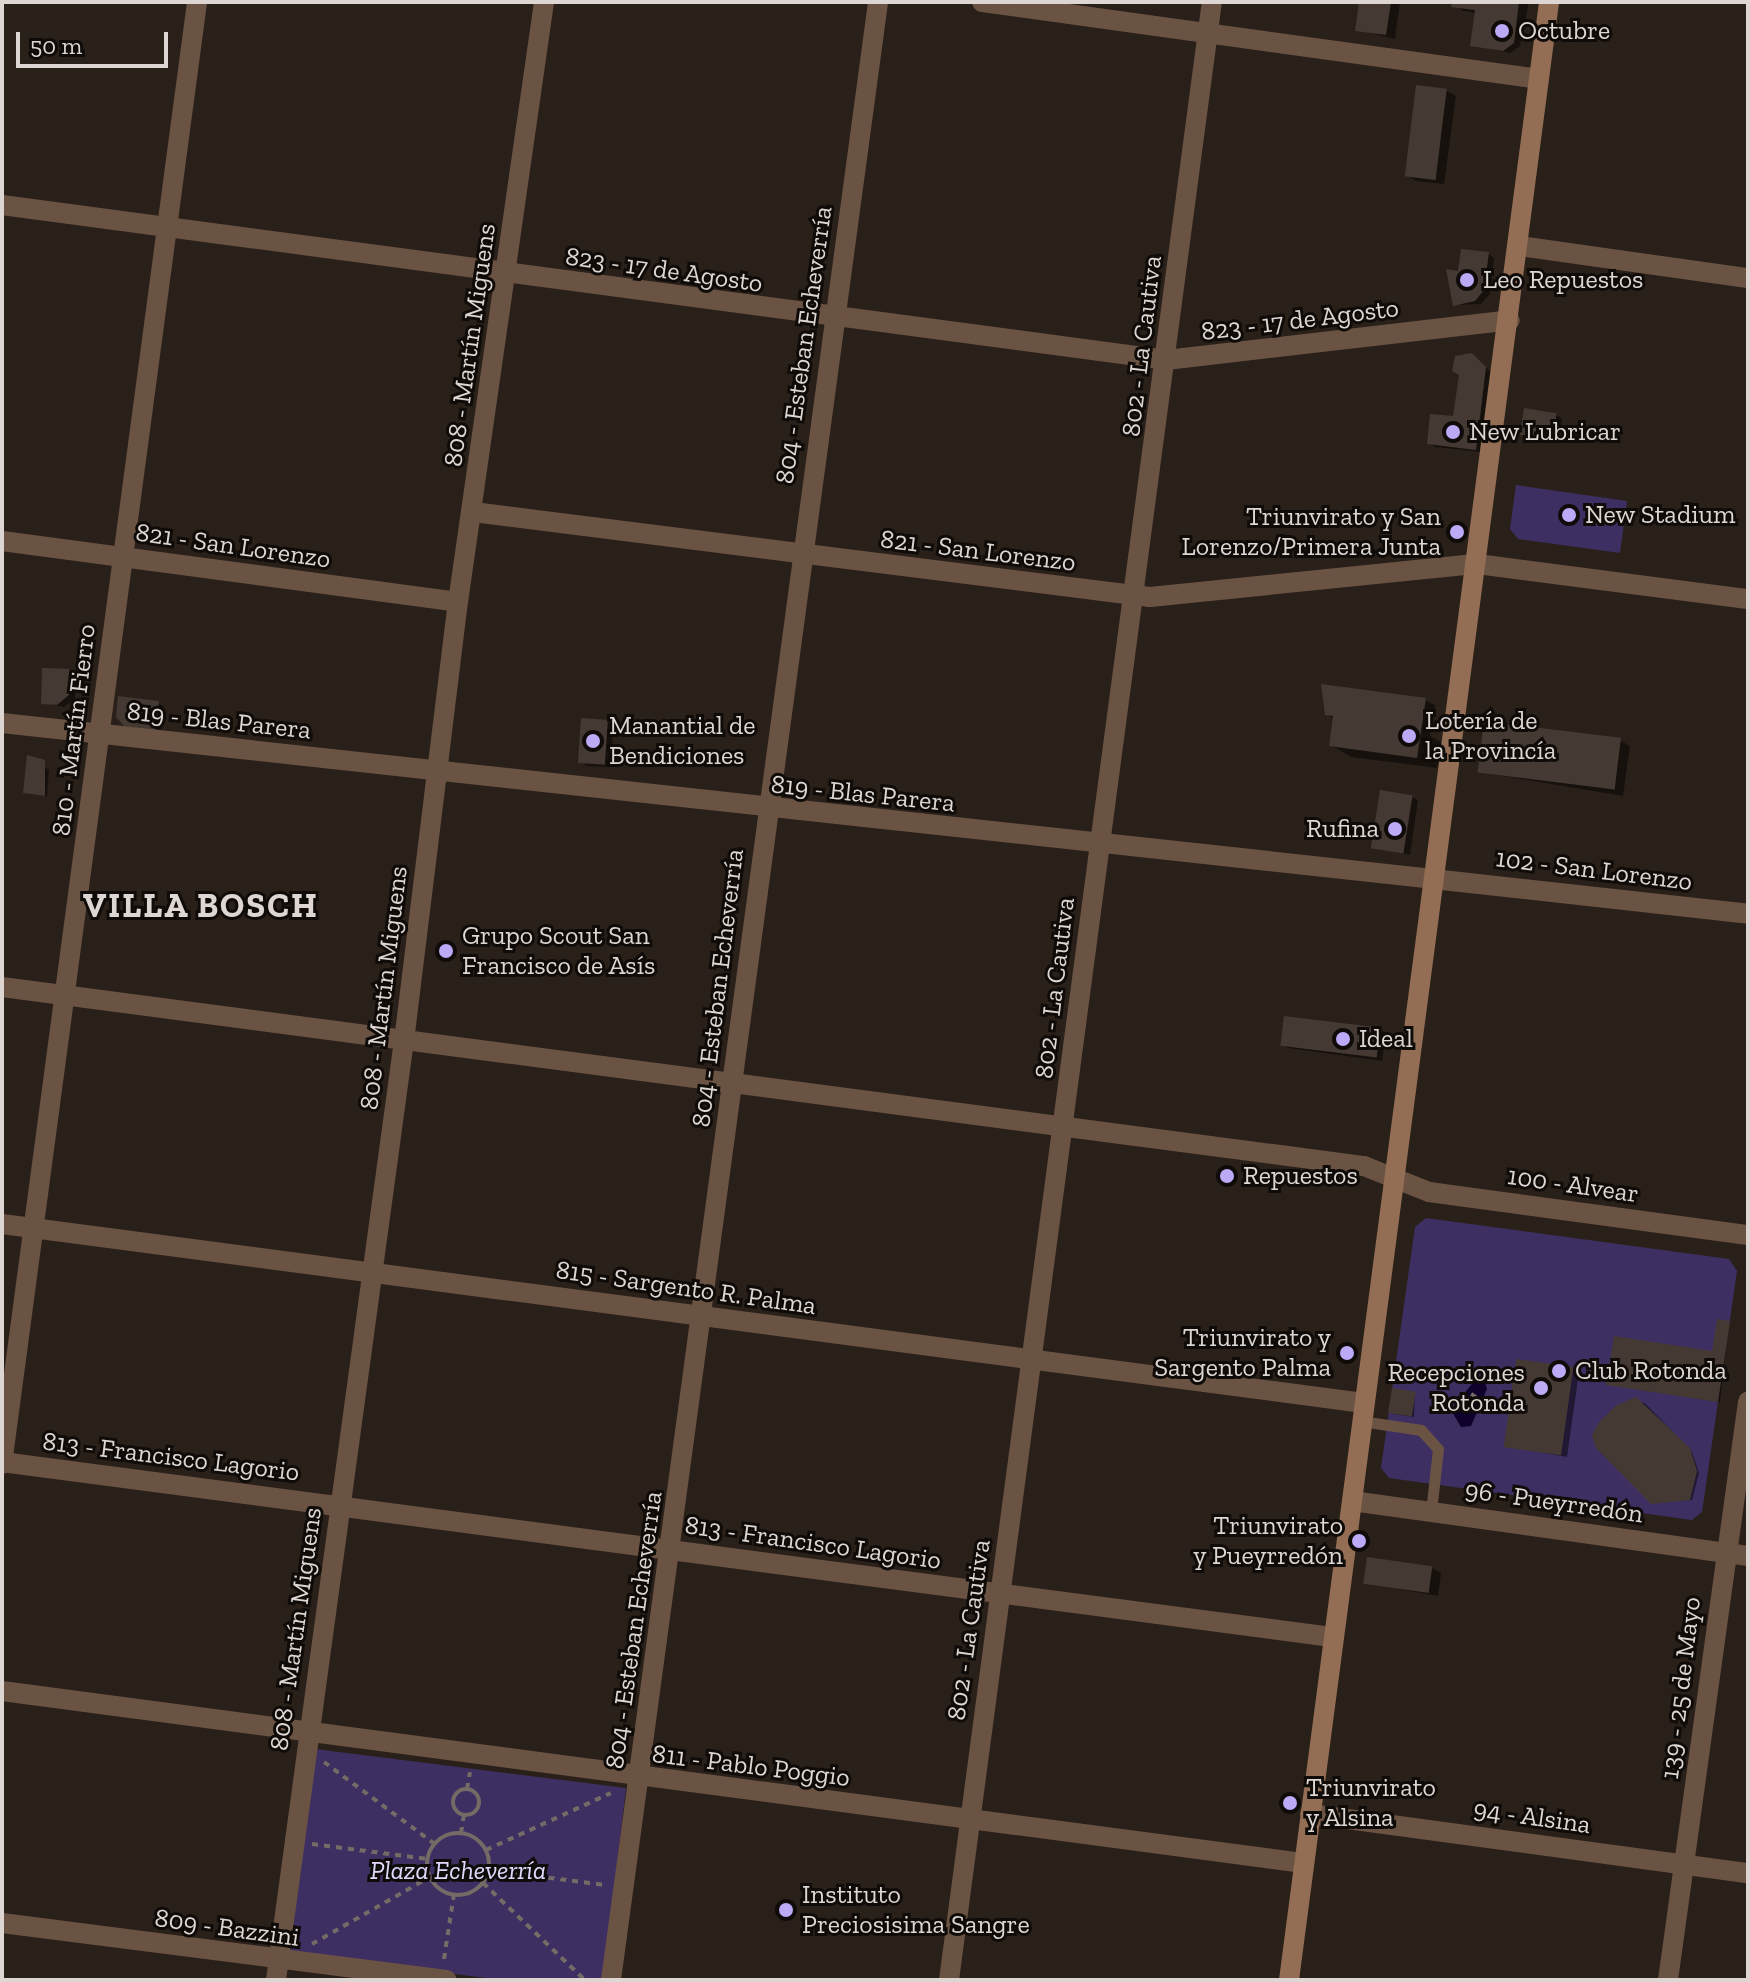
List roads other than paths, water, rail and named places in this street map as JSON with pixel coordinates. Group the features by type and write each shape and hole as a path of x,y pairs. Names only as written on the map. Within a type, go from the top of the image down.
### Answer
{"main road":[{"path":"1289,1980 1332,1637 1510,320 1549,2"}],"street":[{"name":"810 - Martín Fierro","path":"2,1462 197,2"},
{"name":"808 - Martín Miguens","path":"278,1971 306,1742 404,1041 458,602 544,2"},
{"name":"804 - Esteban Echeverría","path":"611,1980 878,2"},
{"path":"982,2 1539,79"},
{"name":"802 - La Cautiva","path":"949,1980 1029,1360 1064,1128 1098,847 1135,596 1212,2"},
{"name":"823 - 17 de Agosto","path":"2,205 169,225 834,319 1166,360 1510,320"},
{"path":"1519,246 1748,278"},
{"name":"821 - San Lorenzo","path":"473,512 1135,596 1477,564 1748,599"},
{"name":"821 - San Lorenzo","path":"2,541 458,602"},
{"name":"819 - Blas Parera","path":"2,723 1098,847 1433,879"},
{"name":"102 - San Lorenzo","path":"1433,879 1748,914"},
{"name":"100 - Alvear","path":"2,987 1364,1166 1429,1192 1748,1235"},
{"name":"815 - Sargento R. Palma","path":"2,1224 1029,1360 1362,1412"},
{"name":"139 - 25 de Mayo","path":"1668,1980 1748,1402"},
{"name":"813 - Francisco Lagorio","path":"2,1462 1332,1637"},
{"name":"96 - Pueyrredón","path":"1352,1501 1748,1556"},
{"name":"811 - Pablo Poggio","path":"2,1691 306,1742 639,1787 970,1820 1304,1863"},
{"name":"94 - Alsina","path":"1310,1814 1748,1873"},
{"name":"809 - Bazzini","path":"2,1923 278,1971 443,1980"}],"lane":[{"path":"1362,1412 1421,1430 1438,1449 1431,1511"}],"place":[{"name":"Octubre","path":"1502,31"},
{"name":"Leo Repuestos","path":"1467,280"},
{"name":"New Lubricar","path":"1453,432"},
{"name":"New Stadium","path":"1569,515"},
{"name":"Triunvirato y San Lorenzo/Primera Junta","path":"1457,532"},
{"name":"Lotería de la Provincía","path":"1409,736"},
{"name":"Manantial de Bendiciones","path":"593,741"},
{"name":"Rufina","path":"1395,829"},
{"name":"Grupo Scout San Francisco de Asís","path":"446,951"},
{"name":"Ideal","path":"1343,1039"},
{"name":"Repuestos","path":"1227,1176"},
{"name":"Triunvirato y Sargento Palma","path":"1347,1353"},
{"name":"Club Rotonda","path":"1559,1371"},
{"name":"Recepciones Rotonda","path":"1541,1388"},
{"name":"Triunvirato y Pueyrredón","path":"1359,1541"},
{"name":"Triunvirato y Alsina","path":"1290,1803"},
{"name":"Instituto Preciosisima Sangre","path":"786,1910"}],"district":[{"name":"VILLA BOSCH","path":"201,906"}],"park label":[{"name":"Plaza Echeverría","path":"458,1871"}]}
